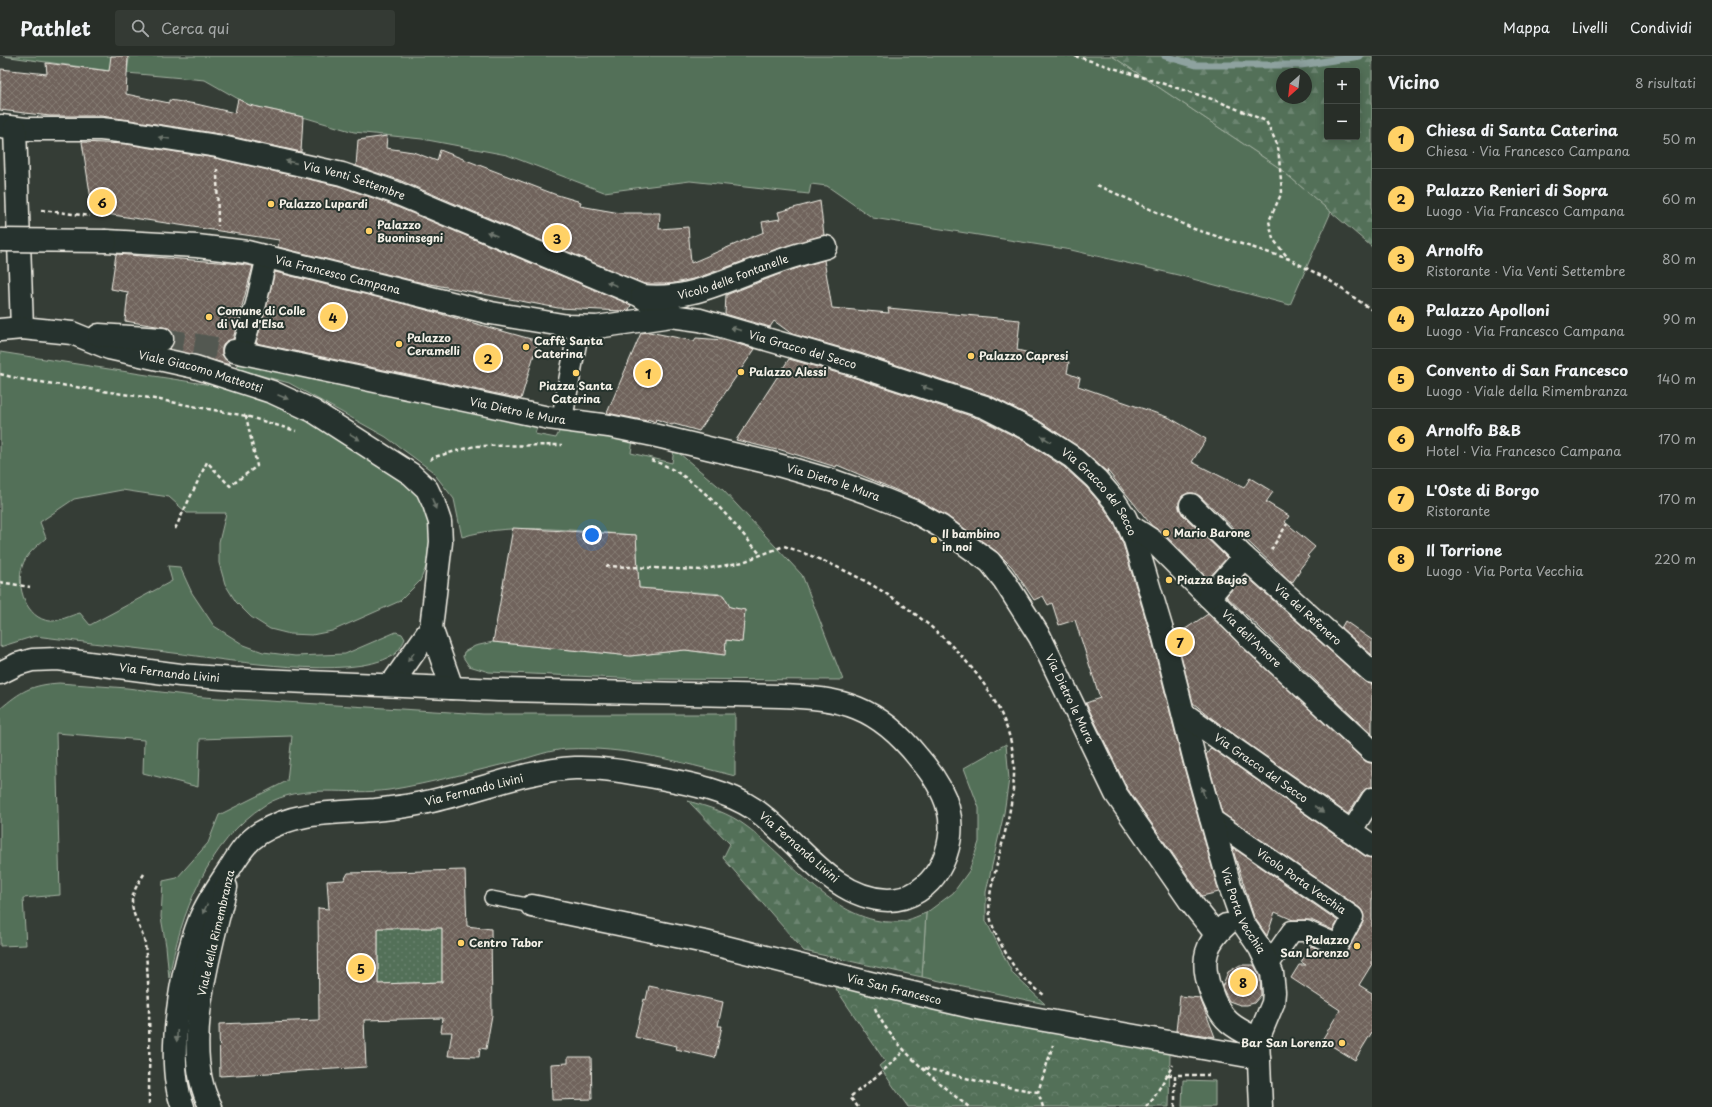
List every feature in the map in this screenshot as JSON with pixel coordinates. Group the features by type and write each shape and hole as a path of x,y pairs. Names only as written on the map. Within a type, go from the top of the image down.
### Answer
{"street":[{"name":"Via Venti Settembre","path":"8,127 101,129 217,146 321,169 367,182 639,295 671,316"},
{"path":"8,127 22,328"},
{"name":"Via Francesco Campana","path":"0,240 106,241 218,248 266,256 491,313 579,327 597,327 671,316"},
{"name":"Vicolo delle Fontanelle","path":"639,295 669,297 696,293 793,256 826,247"},
{"path":"238,352 256,304 266,256"},
{"name":"Via Gracco del Secco","path":"671,316 707,322 754,335 970,402 1001,414 1046,438 1082,466 1114,500 1130,526 1148,578 1184,714 1372,846"},
{"path":"562,419 579,327"},
{"name":"Viale Giacomo Matteotti","path":"0,330 22,328 72,333 109,348 195,367 272,392 313,411 411,474 427,489 434,504 442,533 431,628 452,688"},
{"path":"72,333 162,339"},
{"name":"Via Dietro le Mura","path":"238,352 562,419 653,434 771,463 834,481 888,501 924,517 947,530 983,558 999,573 1040,637 1116,794 1192,904 1216,934"},
{"name":"Via del Refenero","path":"1191,505 1252,563 1372,672"},
{"name":"Via dell'Amore","path":"1130,526 1153,541 1263,651 1372,751"},
{"path":"1209,597 1252,563"},
{"name":"Viale Giacomo Matteotti","path":"391,685 431,628"},
{"name":"Via Fernando Livini","path":"0,673 25,662 58,659 195,677 391,685"},
{"path":"391,685 452,688"},
{"name":"Via Fernando Livini","path":"232,864 240,851 253,838 269,828 295,817 321,813 402,807 443,798 532,774 576,768 612,770 662,778 707,789 734,798 750,806 774,824 831,877 856,893 871,898 895,900 912,895 921,890 933,877 945,858 949,842 949,816 944,798 933,777 897,733 879,719 853,705 823,699 792,696 452,688"},
{"name":"Via Porta Vecchia","path":"1184,714 1210,818 1230,886 1243,923 1269,964 1273,981 1273,1003 1259,1049 1261,1107"},
{"path":"1351,832 1372,798"},
{"name":"Vicolo Porta Vecchia","path":"1210,818 1353,917 1338,945 1306,931 1292,931 1269,964"},
{"name":"Viale della Rimembranza","path":"183,1107 177,1085 176,1070 177,1034 185,973 190,950 203,913 212,894 232,864"},
{"name":"Viale della Rimembranza","path":"212,1107 204,1092 199,1072 199,1023 209,957 232,864"},
{"name":"Via San Francesco","path":"532,906 705,942 976,1008 1179,1053 1259,1049"},
{"path":"1243,923 1232,922 1216,934 1207,950 1205,964 1214,1002 1229,1022 1259,1049"}],"lane":[{"path":"491,898 532,906"}],"path":[{"path":"1075,56 1216,100 1266,121 1278,146 1282,192 1269,221 1273,240 1289,259"},
{"path":"217,146 218,248"},
{"path":"1097,185 1194,229 1289,259 1329,280 1372,310"},
{"path":"38,209 98,217"},
{"path":"0,374 20,379 144,397 246,416 297,431"},
{"path":"174,529 207,462 230,486 257,466 246,416"},
{"path":"411,474 434,457 475,446 569,445"},
{"path":"606,566 700,570 726,567 761,555 718,506 692,482 676,470 646,459"},
{"path":"1252,563 1287,524"},
{"path":"0,582 30,587"},
{"path":"144,874 135,891 132,902 134,914 144,945 149,1040 149,1107"},
{"path":"874,984 873,994 876,1010 886,1028 905,1050 969,1107"},
{"path":"858,1107 850,1097 882,1072 905,1050"},
{"path":"1146,1107 1153,1099 1179,1053"},
{"path":"923,1067 990,1084 1038,1092"},
{"path":"1168,1074 1214,1074"},
{"path":"1174,1107 1175,1075"}],"green space":[{"path":"3,56 1112,56 1278,167 1331,212 1290,305 1178,275 1071,250 873,218 827,186 811,184 809,194 690,181 604,192 507,155 422,139 354,132 303,117 249,105 205,80 127,73 129,58 111,58 110,71"},
{"path":"1112,56 1372,56 1372,247 1278,167"},
{"path":"0,352 242,391 314,421 385,465 421,495 430,522 430,557 420,581 400,601 332,631 312,635 290,634 270,629 251,617 236,602 225,584 219,563 219,542 226,513 187,513 169,497 122,490 74,499 40,522 46,538 29,555 22,567 20,583 22,592 29,608 35,614 42,619 53,621 80,613 90,625 172,581 168,566 180,567 192,593 214,626 244,645 263,652 295,656 345,654 396,632 402,634 405,639 398,651 392,656 373,663 348,667 320,668 290,667 230,661 35,636 0,647"},
{"path":"239,360 537,427 535,434 556,438 560,430 633,440 631,453 672,463 674,449 723,490 802,575 843,680 639,679 489,672 469,666 463,657 464,652 475,646 493,642 630,656 685,650 724,655 726,640 742,642 745,610 730,607 723,594 639,588 636,535 571,530 525,529 482,532 462,537 454,499 432,471 386,437 289,383 237,369"},
{"path":"59,683 127,688 203,697 483,714 735,714 735,776 652,756 610,750 567,749 548,752 517,761 389,790 358,792 310,792 280,798 265,805 245,820 228,838 212,859 189,905 174,954 169,978 161,917 163,881 177,878 208,843 219,815 287,781 292,736 200,739 198,787 143,773 144,740 56,733 60,895 23,898 26,945 0,946 0,709 27,690 41,685"},
{"path":"1006,744 1009,779 1004,813 986,892 986,921 1013,974 1045,1004 922,977 926,913 953,893 969,871 979,842 979,808 964,768"},
{"path":"688,801 718,811 739,821 763,840 816,888 834,902 854,913 875,920 900,922 926,913 922,977 804,951 723,858 730,844"},
{"path":"378,928 442,928 442,982 378,984"},
{"path":"832,983 1170,1051 1169,1107 908,1107 879,1066 885,1061"},
{"path":"1183,1080 1215,1081 1215,1107 1182,1107"}],"building":[{"path":"111,56 128,56 126,94 169,103 169,100 196,104 235,113 238,99 249,105 303,117 301,152 220,134 130,120 101,116 50,116 0,110 1,69 47,74 46,63 109,71"},
{"path":"387,136 386,148 413,152 437,161 440,150 554,194 581,202 580,206 620,213 660,213 659,229 688,227 691,263 764,232 762,222 780,219 778,212 820,201 824,235 777,249 697,278 670,284 644,284 399,180 356,166 358,140"},
{"path":"82,142 126,144 215,158 339,186 390,204 631,305 629,310 623,311 558,308 414,281 278,247 279,240 93,212"},
{"name":"Comune di Colle di Val d'Elsa","path":"116,254 253,266 233,339 225,342 222,348 222,355 231,365 169,349 174,339 173,333 169,328 125,321 128,292 111,289"},
{"path":"824,260 832,308 889,313 888,308 1020,320 1017,350 1069,362 1067,373 1080,378 1078,386 1170,418 1206,439 1192,462 1244,488 1250,478 1273,492 1266,502 1289,516 1285,522 1315,547 1307,556 1309,557 1299,570 1300,571 1292,583 1200,496 1194,493 1188,493 1182,496 1179,502 1179,508 1182,514 1227,558 1208,579 1162,532 1152,526 1107,470 1108,473 1079,447 1038,420 989,395 860,353 792,334 774,321 770,327 725,314 726,295 785,272"},
{"path":"275,272 409,305 538,341 521,399 256,343"},
{"path":"649,332 694,341 696,338 724,340 755,349 699,431 674,424 672,425 656,419 655,422 648,419 647,421 607,413 641,333"},
{"path":"789,359 852,377 980,419 1026,442 1064,467 1087,488 1104,508 1114,523 1123,544 1152,640 1183,764 1219,892 1202,896 1127,788 1086,703 1100,698 1075,620 1059,625 1052,603 1048,605 1043,596 1034,600 1012,567 997,552 947,516 917,499 837,465 836,467 778,449 736,440"},
{"path":"513,528 636,535 639,588 723,595 730,607 745,610 742,642 726,640 725,655 685,650 630,656 493,642"},
{"path":"1245,575 1364,681 1372,684 1372,734 1226,596"},
{"path":"1208,614 1364,760 1372,763 1372,787 1362,792 1348,814 1214,720 1193,703 1176,635"},
{"path":"1345,621 1372,640 1372,655 1341,628"},
{"path":"1211,748 1365,856 1372,858 1372,964 1359,985 1372,993 1372,1032 1355,1060 1322,1040 1340,1010 1291,978 1299,965 1306,965 1301,962 1311,946 1334,956 1345,954 1363,922 1363,912 1360,908 1222,813 1206,755"},
{"path":"1232,847 1338,921 1333,930 1311,920 1293,920 1275,912 1267,936 1254,917"},
{"path":"465,870 467,926 491,929 492,1015 486,1049 480,1048 479,1057 448,1056 452,1032 441,1032 443,1018 364,1020 366,1067 220,1076 219,1024 319,1020 318,908 329,909 327,881 344,880 348,873","holes":["378,928 442,928 442,982 378,984"]},
{"path":"1240,965 1254,965 1260,976 1261,995 1254,1003 1247,1005 1240,1005 1229,1001 1222,987 1228,972"},
{"path":"649,986 723,1002 718,1026 722,1026 715,1058 676,1049 677,1046 635,1037 644,999 646,1000"},
{"path":"1180,996 1200,998 1215,1037 1176,1031"},
{"path":"568,1057 591,1057 592,1099 552,1100 551,1064 568,1063"}],"waterway":[{"path":"1165,56 1196,65 1301,65 1360,56"}],"tunnel":[{"path":"162,339 234,351"}],"place":[{"name":"Arnolfo B&B","path":"102,202"},
{"name":"Palazzo Lupardi","path":"271,204"},
{"name":"Palazzo Buoninsegni","path":"369,231"},
{"name":"Arnolfo","path":"557,238"},
{"name":"Comune di Colle di Val d'Elsa","path":"209,317"},
{"name":"Palazzo Apolloni","path":"333,317"},
{"name":"Palazzo Ceramelli","path":"399,344"},
{"name":"Caffè Santa Caterina","path":"526,347"},
{"name":"Palazzo Capresi","path":"971,356"},
{"name":"Palazzo Renieri di Sopra","path":"488,358"},
{"name":"Palazzo Alessi","path":"741,372"},
{"name":"Piazza Santa Caterina","path":"576,373"},
{"name":"Chiesa di Santa Caterina","path":"648,373"},
{"name":"Mario Barone","path":"1166,533"},
{"name":"Il bambino in noi","path":"934,540"},
{"name":"Piazza Bajos","path":"1169,580"},
{"name":"L'Oste di Borgo","path":"1180,642"},
{"name":"Centro Tabor","path":"461,943"},
{"name":"Palazzo San Lorenzo","path":"1357,946"},
{"name":"Convento di San Francesco","path":"361,968"},
{"name":"Il Torrione","path":"1243,982"},
{"name":"Bar San Lorenzo","path":"1342,1043"}]}
